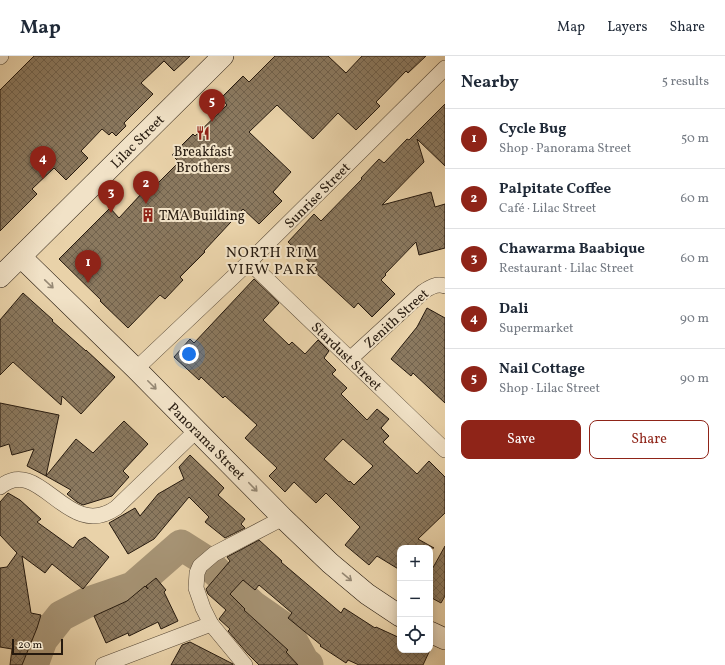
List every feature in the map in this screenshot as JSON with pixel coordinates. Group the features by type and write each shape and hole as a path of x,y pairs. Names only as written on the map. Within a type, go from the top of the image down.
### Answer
{"street":[{"name":"Lilac Street","path":"0,278 223,56"},
{"name":"Sunrise Street","path":"136,369 249,262 445,68"},
{"name":"Panorama Street","path":"21,257 136,369 283,518 336,569 366,594 397,614"},
{"name":"Stardust Street","path":"249,262 445,450"},
{"name":"Zenith Street","path":"350,359 430,286 441,284 445,286"},
{"path":"0,487 5,483 12,481 27,481 42,488 79,514 95,517 110,512 116,508 197,430"},
{"path":"243,664 211,624 203,608 196,588 197,573 200,566 214,554 283,518"},
{"path":"103,665 211,624"},
{"path":"433,633 445,639"}],"building":[{"path":"34,56 190,56 174,71 164,61 141,83 153,94 124,123 126,126 116,136 112,132 109,135 102,129 81,151 88,158 66,180 54,168 32,189 37,194 0,231 0,90"},
{"path":"275,56 328,56 346,73 362,56 426,56 408,73 406,71 376,102 380,106 356,130 338,113 313,139 277,105 249,132 291,172 273,192 282,201 259,224 243,209 204,251 205,252 180,277 183,280 165,299 160,295 128,328 59,259 110,208 119,218 142,193 145,196 179,162 172,155 193,134 195,136 227,105 221,98 243,76 249,82"},
{"path":"445,104 445,166 417,139 424,162 382,205 431,192 435,207 445,204 445,248 419,255 416,242 381,280 395,294 372,317 358,303 354,308 315,272 317,269 288,242 314,214 321,221 362,179 361,178 379,159 384,163 407,139 409,140"},
{"path":"254,279 279,303 263,320 289,345 292,342 305,354 318,340 329,351 324,358 336,370 332,374 347,388 341,394 367,420 377,409 389,419 381,428 389,436 383,442 417,474 429,461 445,477 445,513 418,539 429,545 397,545 397,568 377,556 369,565 345,545 360,527 326,493 316,503 294,482 285,492 269,476 277,468 245,438 257,425 225,396 223,398 201,377 199,380 174,357 190,339 194,343","holes":["343,439 373,466 354,485 324,459"]},
{"path":"23,293 115,377 81,414 62,396 61,405 13,362 0,375 0,320"},
{"path":"427,308 445,318 445,403 413,373 411,376 391,359 417,327"},
{"path":"0,403 59,415 46,476 27,466 34,449 12,455 9,444 0,447"},
{"path":"124,421 148,444 123,471 129,477 112,496 83,505 67,494 71,490 46,476 76,439 93,453"},
{"path":"190,455 224,488 218,495 245,519 241,524 245,528 225,538 205,522 209,517 189,497 154,539 128,554 109,523 135,508 140,516 158,494 184,479 179,467"},
{"path":"8,493 20,500 41,519 37,522 73,548 79,540 85,537 109,557 83,589 52,564 45,573 22,556 31,613 41,615 22,665 10,665 12,649 0,647 0,568 7,567 17,553 0,535 0,502"},
{"path":"259,540 282,561 281,562 341,613 344,608 375,628 376,627 397,637 397,653 429,653 423,665 359,665 348,660 346,663 320,646 321,645 288,618 292,613 259,585 255,590 243,580 230,594 245,609 244,610 288,650 286,652 298,665 259,665 228,631 230,629 219,619 226,610 208,594 206,589 230,561 227,557"},
{"path":"445,546 445,596 441,603 433,599 433,568"},
{"path":"156,578 166,590 164,592 178,621 161,629 158,622 129,636 128,633 106,643 94,616 127,601 145,586 148,589 146,586"},
{"path":"190,642 233,665 171,665 182,645"}],"waterway":[{"path":"33,665 42,640 61,616 86,603 133,587 181,545 203,559 253,606 286,629 304,662 308,665"}],"place":[{"name":"Nail Cottage","path":"212,122"},
{"name":"Breakfast Brothers","path":"203,133"},
{"name":"Dali","path":"43,179"},
{"name":"Palpitate Coffee","path":"146,204"},
{"name":"Chawarma Baabique","path":"111,213"},
{"name":"TMA Building","path":"148,215"},
{"name":"Cycle Bug","path":"88,283"}],"district":[{"name":"NORTH RIM VIEW PARK","path":"272,260"}]}
